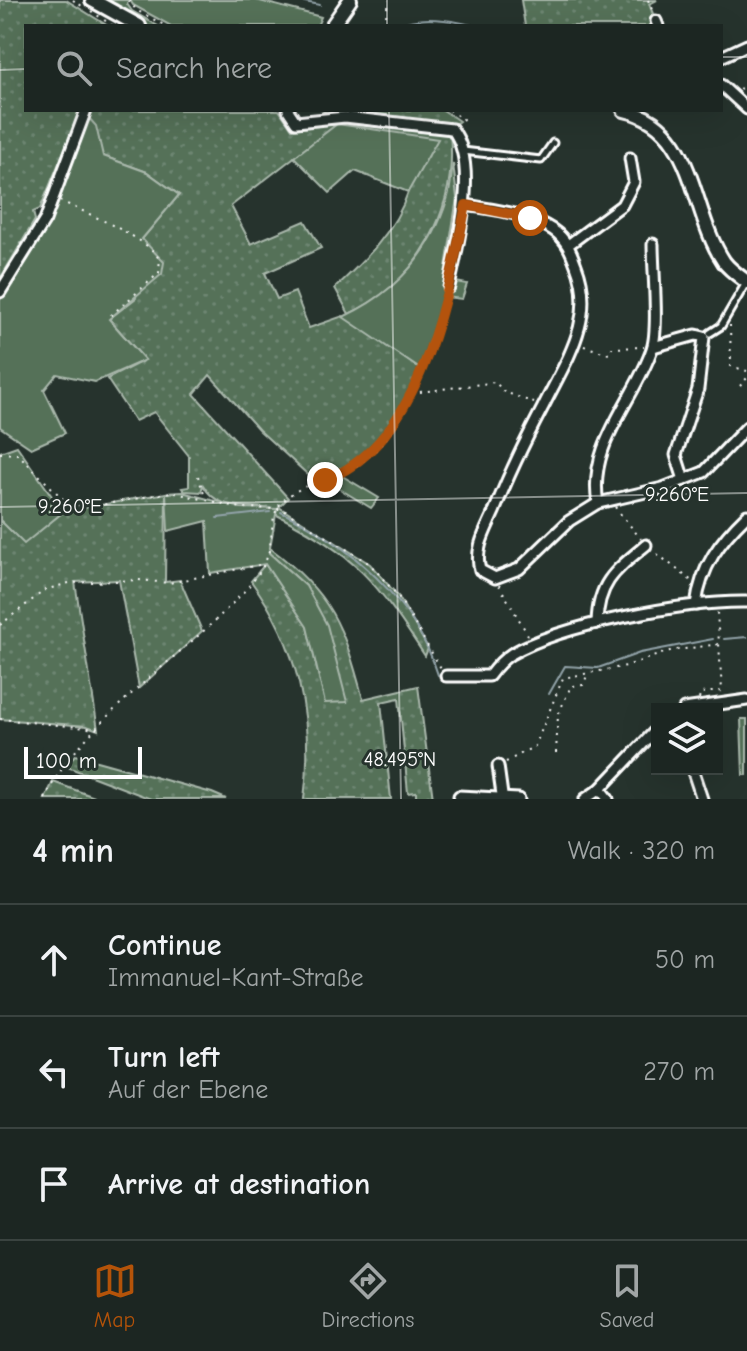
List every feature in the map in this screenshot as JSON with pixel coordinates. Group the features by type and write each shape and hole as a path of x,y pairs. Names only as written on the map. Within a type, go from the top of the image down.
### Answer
{"main road":[{"path":"92,0 135,24"},
{"path":"333,24 350,0"},
{"path":"629,112 657,124 671,138 684,157 717,248 726,264 747,282"}],"street":[{"path":"723,56 747,45"},
{"path":"723,87 747,109"},
{"path":"0,292 32,244 85,112"},
{"path":"289,112 296,122 316,115 452,129 459,138 462,151 466,205 449,287"},
{"path":"568,245 622,205 634,182 630,158"},
{"path":"466,205 530,218 554,231 568,245 584,283 584,310 577,343 503,491 477,559 480,570 495,578 519,569 569,521 604,501 684,480 719,460 747,427"},
{"path":"604,501 595,487 600,458 653,347 653,244"},
{"path":"653,347 696,335 704,337 698,389 676,455 684,480"},
{"path":"696,605 698,586 716,544 747,515"},
{"path":"597,623 597,598 615,571 646,545"},
{"path":"446,676 489,676 508,655 597,623 696,605 747,602"},
{"path":"718,703 747,700"},
{"path":"585,799 600,789 651,736"},
{"path":"501,765 502,795"},
{"path":"694,775 702,799"},
{"path":"600,789 608,799"},
{"path":"459,796 502,795 519,799"}],"lane":[{"path":"462,151 541,160 553,143"},
{"path":"710,333 721,326 747,282"}],"path":[{"path":"73,0 110,24"},
{"path":"129,0 136,10 162,24"},
{"path":"386,16 388,0"},
{"path":"648,0 657,23"},
{"path":"452,112 463,119 452,129"},
{"path":"52,197 131,235 154,252 160,261 159,273 109,317"},
{"path":"45,799 65,766 129,696 219,616 265,564 277,509 293,494 358,465 381,444 412,393 449,287"},
{"path":"726,317 732,340 731,366 747,371"},
{"path":"577,343 609,354 612,348 653,347"},
{"path":"740,386 747,378"},
{"path":"412,393 496,382 502,391 543,406"},
{"path":"0,453 18,454 70,509 182,492 241,508 277,509 325,533 370,564 398,596 446,676"},
{"path":"198,476 205,498"},
{"path":"604,501 646,545 698,586"},
{"path":"0,625 45,590 69,583 138,580 169,583 265,564"},
{"path":"495,578 533,644"},
{"path":"698,703 701,693 722,691 716,603"},
{"path":"501,765 535,746 563,678 587,676 670,651 719,644"},
{"path":"556,753 558,715 571,686 583,685 587,676"},
{"path":"0,719 87,726 98,730"}],"green space":[{"path":"0,0 66,0 105,24 24,24 24,112 80,112 40,209 33,212 35,220 0,279"},
{"path":"101,0 129,0 127,4 132,11 155,24 142,24"},
{"path":"130,0 256,0 321,17 318,24 167,24 133,5"},
{"path":"521,0 657,0 649,4 657,24 525,24"},
{"path":"90,112 280,112 292,129 337,124 231,206 251,244 305,221 321,248 265,273 277,299 295,292 309,328 343,316 420,369 404,408 370,452 317,483 259,430 210,375 194,394 288,498 279,507 370,564 398,596 428,648 425,656 378,589 326,543 275,514 277,510 226,504 210,494 203,485 201,492 184,491 182,488 189,487 189,456 154,412 135,421 107,379 145,360 109,319 136,298 142,239 179,195 147,172 103,156 88,117"},
{"path":"353,112 446,112 459,121 454,125"},
{"path":"88,117 96,126 103,156 147,172 179,195 142,239 164,262 162,274 109,319 145,360 95,382 57,374 44,390 65,433 31,448 0,427 0,295 46,225"},
{"path":"351,123 443,130 450,134 451,162 440,215 414,263 374,300 349,314 335,288 368,256 387,232 408,192"},
{"path":"337,124 438,139 408,192 355,171 330,193 294,157"},
{"path":"453,163 457,198 444,280 467,284 462,299 446,297 420,369 343,317 394,284 420,255 440,220 450,187"},
{"path":"17,446 63,512 24,544 0,520 0,452"},
{"path":"339,474 379,498 371,508 325,480"},
{"path":"182,492 241,508 277,509 269,553 306,586 327,625 347,702 325,703 307,627 265,564 210,573 207,521 168,531 166,493"},
{"path":"166,493 165,582 180,580 202,631 139,688 119,580 75,582 98,730 87,726 0,719 0,520 24,543 63,512"},
{"path":"270,548 308,580 332,613 349,651 363,699 418,686 433,799 416,799 416,792 408,793 399,698 381,702 391,799 304,799 307,741 299,684 281,631 251,581 265,564 307,626 325,703 306,586 269,553"},
{"path":"741,719 747,719 747,775 743,775"},
{"path":"75,755 226,799 151,799 65,766"},
{"path":"53,782 100,799 45,799"}],"waterway":[{"path":"295,0 320,5"},
{"path":"400,24 425,19 466,24"},
{"path":"723,94 747,116"},
{"path":"217,518 270,512"},
{"path":"281,512 331,541 377,578 413,623 438,675"},
{"path":"724,639 747,637"},
{"path":"549,694 565,666 598,668 640,653 713,639"}],"route":[{"path":"325,480 358,465 381,444 412,393 449,287 466,205 530,218"}]}
